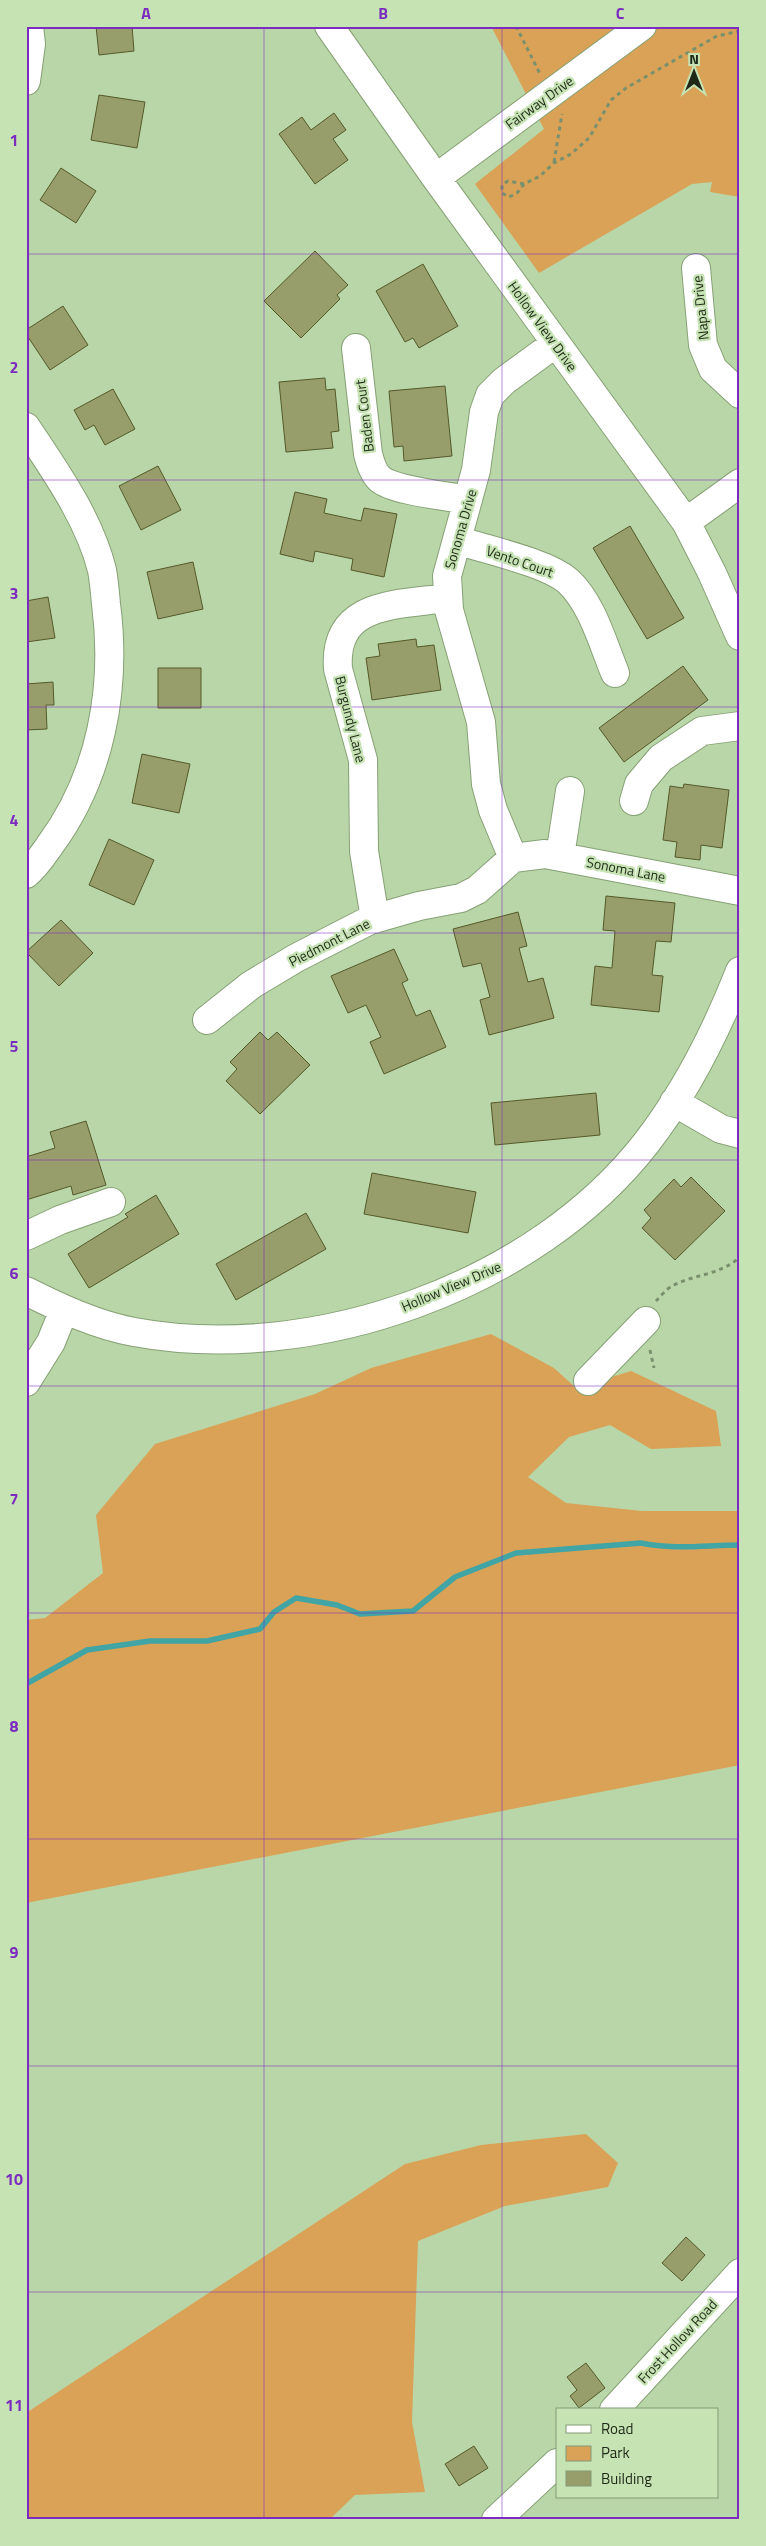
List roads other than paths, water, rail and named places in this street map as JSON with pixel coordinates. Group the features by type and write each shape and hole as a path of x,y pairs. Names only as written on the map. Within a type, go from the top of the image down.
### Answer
{"street":[{"path":"26,81 31,44 29,26"},
{"name":"Hollow View Drive","path":"329,26 436,178 686,522 712,573 740,636"},
{"name":"Fairway Drive","path":"436,178 642,26"},
{"name":"Napa Drive","path":"696,268 703,345 713,370 740,394"},
{"name":"Sonoma Drive","path":"513,858 486,784 481,722 447,598 447,576 476,470 484,412 490,395 504,381 556,343"},
{"name":"Baden Court","path":"356,348 368,454 372,467 379,478 392,486 468,500"},
{"path":"26,427 58,476 85,524 102,570 108,620 110,666 104,721 90,771 71,815 26,874"},
{"path":"686,522 740,483"},
{"name":"Vento Court","path":"457,540 553,571 569,582 592,617 615,673"},
{"name":"Burgundy Lane","path":"375,919 365,861 363,760 338,669 337,658 346,628 355,618 386,606 447,598"},
{"path":"634,801 638,784 660,758 702,731 740,726"},
{"path":"560,856 570,791"},
{"name":"Sonoma Lane","path":"513,858 545,854 560,856 740,891"},
{"name":"Piedmont Lane","path":"207,1020 251,986 296,958 375,919 419,906 461,898 477,890 513,858"},
{"name":"Hollow View Drive","path":"26,1291 64,1310 133,1332 213,1339 282,1337 362,1321 433,1296 483,1274 502,1265 542,1239 605,1186 646,1143 674,1102 720,1023 740,971"},
{"path":"674,1102 721,1129 740,1134"},
{"path":"26,1236 60,1220 111,1202"},
{"path":"26,1382 51,1342 64,1310"},
{"path":"588,1381 646,1321"},
{"name":"Frost Hollow Road","path":"616,2408 740,2273"},
{"path":"496,2520 556,2464"}],"waterway":[{"path":"26,1684 87,1650 150,1641 207,1641 260,1629 274,1612 296,1598 337,1605 360,1614 413,1611 455,1577 516,1553 641,1543 678,1547 740,1545"}]}
